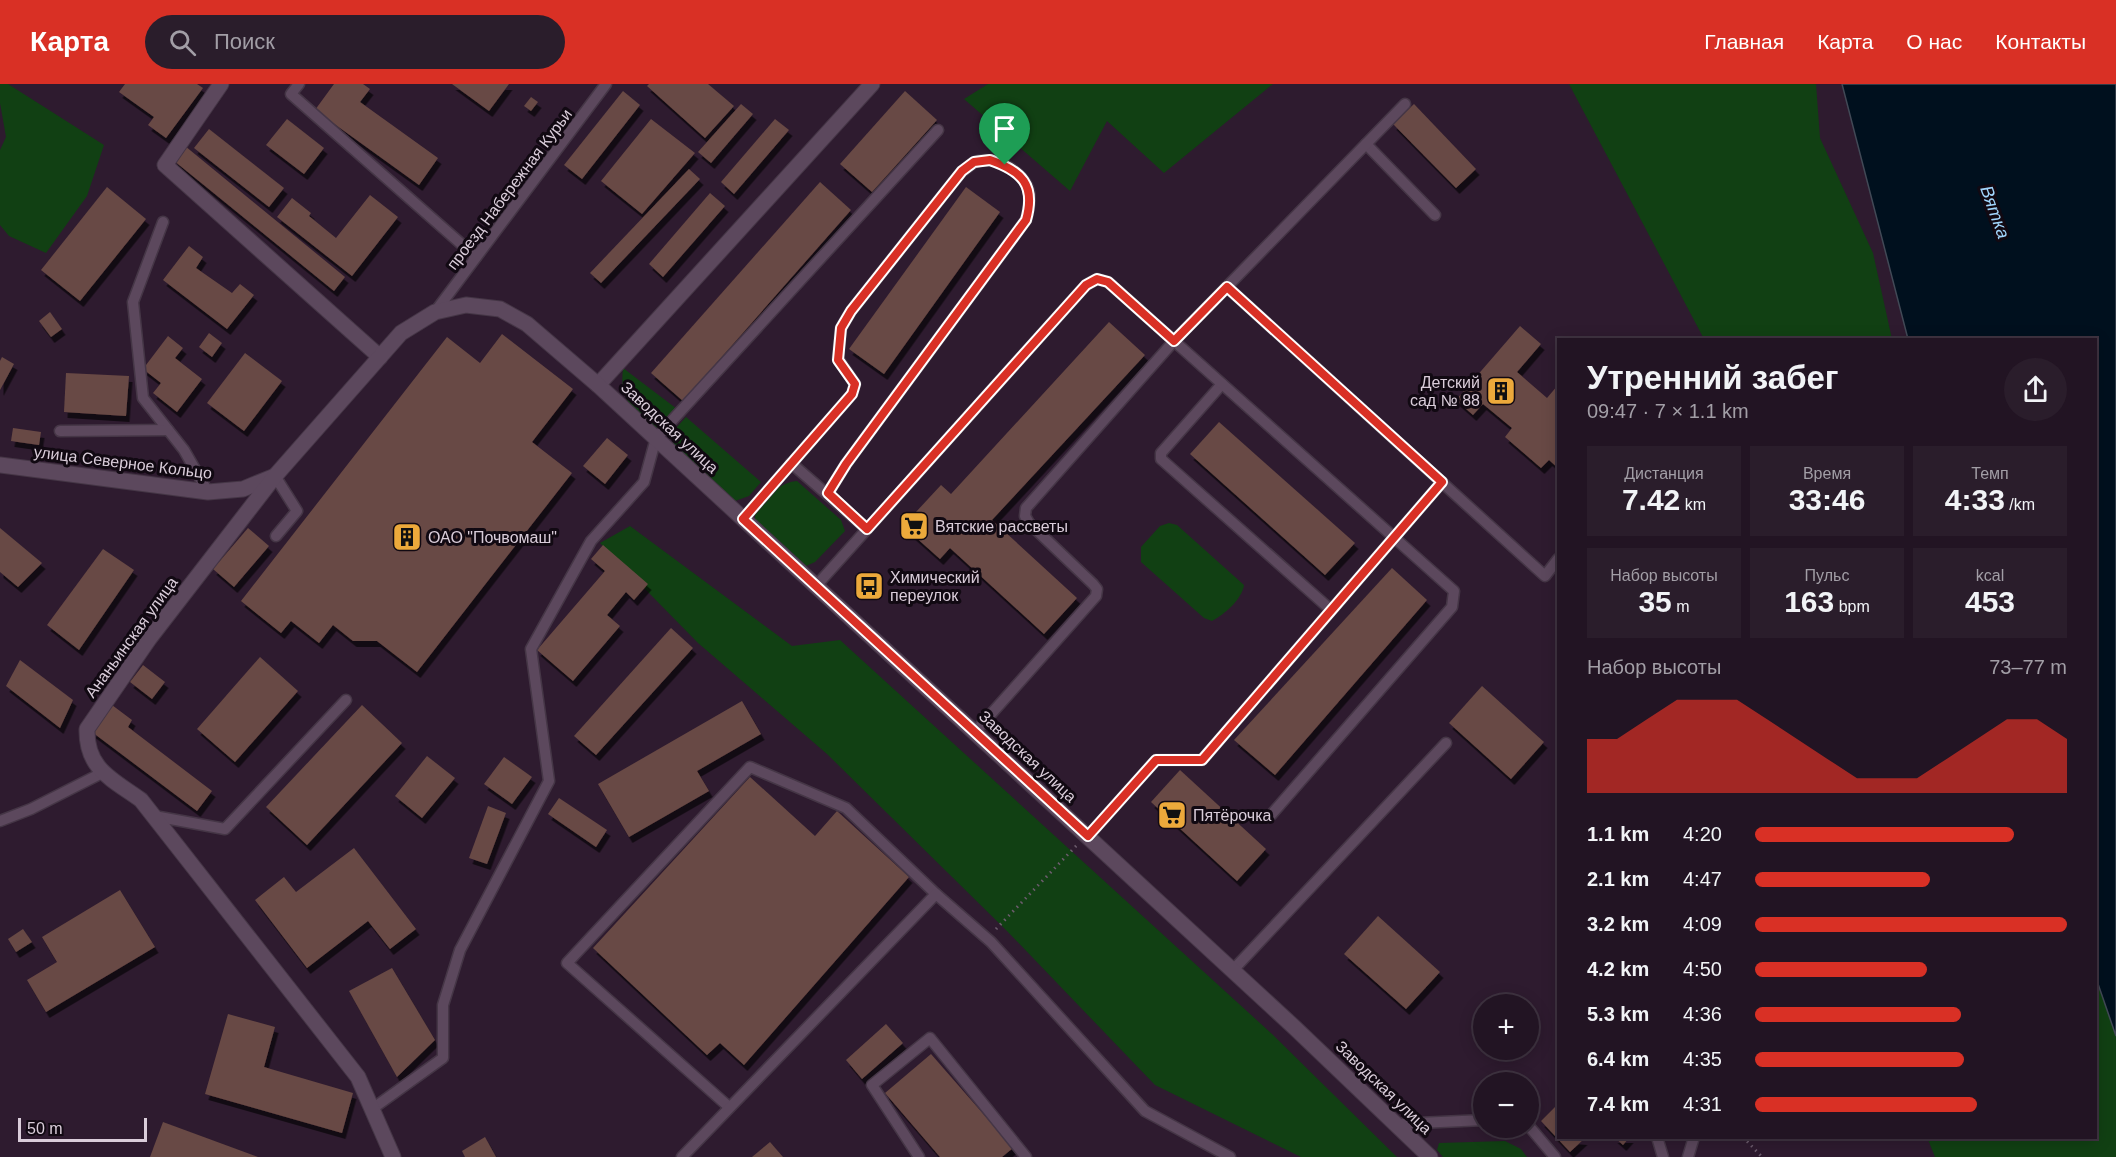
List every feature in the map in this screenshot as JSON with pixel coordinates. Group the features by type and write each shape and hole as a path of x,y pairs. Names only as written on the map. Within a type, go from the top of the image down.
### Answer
{"street":[{"path":"221,84 165,165 380,357"},
{"path":"597,385 872,84"},
{"name":"Ананьинская улица","path":"393,1157 358,1077 141,800 102,773 90,753 87,729 149,639 275,476 401,333 435,312 466,305 500,309 527,324 597,385"},
{"name":"Заводская улица","path":"597,385 975,732 1083,840 1233,970 1430,1157"},
{"name":"улица Северное Кольцо","path":"0,465 208,492 243,489 275,476"}],"lane":[{"path":"299,84 291,94 476,257"},
{"name":"проезд Набережная Курьи","path":"435,312 606,84"},
{"path":"975,732 1096,596 1097,589 1093,584 1029,523 1025,516 1026,508 1174,341 1405,104"},
{"path":"372,1108 443,1059 443,1005 460,950 549,781 531,649 591,541 644,482 656,438 938,130"},
{"path":"1366,144 1435,215"},
{"path":"743,519 852,394 855,384 838,360 841,328 851,311 962,171 974,162 990,160 1005,165 1026,181 1030,198 1026,220 846,464 828,493"},
{"path":"163,222 133,302 143,398 184,450 208,492"},
{"path":"816,586 1086,285 1097,279 1108,282 1454,591 1452,607 1271,815"},
{"path":"1227,287 1545,576 1557,560"},
{"path":"1222,384 1161,453 1161,459 1331,610"},
{"path":"60,431 168,430"},
{"path":"791,463 867,529"},
{"path":"275,476 297,511 276,536"},
{"path":"1083,840 1156,760 1202,760 1442,482"},
{"path":"154,816 225,829 346,700"},
{"path":"1233,970 1446,743"},
{"path":"729,1107 567,963 750,767 846,808 936,894 987,938 1144,1111 1230,1157"},
{"path":"0,821 31,810 102,773"},
{"path":"682,1157 936,894"},
{"path":"916,1156 872,1085 930,1038 1026,1157"},
{"path":"1397,1124 1473,1121"},
{"path":"1539,1138 1555,1157"},
{"path":"1658,1139 1663,1157"},
{"path":"1688,1157 1693,1139"}],"path":[{"path":"987,938 1083,840"},
{"path":"1745,1139 1762,1157"}],"green space":[{"path":"0,84 8,84 104,145 87,196 46,253 9,236 0,225 0,150 6,137 0,103"},
{"path":"988,84 1273,84 1164,173 1107,121 1070,191 964,99"},
{"path":"1569,84 1816,84 1820,138 1873,253 1892,338 1703,338"},
{"path":"623,368 677,409 657,431 635,411 626,398 622,380"},
{"path":"686,417 761,482 749,496 735,501 673,445 676,428"},
{"path":"797,481 841,520 845,531 815,562 806,566 755,522 755,512 773,492 784,484"},
{"path":"1169,523 1177,525 1244,585 1240,596 1232,606 1212,621 1204,618 1141,562 1141,547 1160,526"},
{"path":"630,526 792,646 840,640 1272,1034 1397,1157 1301,1157 1155,1085 1007,931 827,754 698,643 600,543"},
{"path":"2097,981 2116,1036 2116,1157 1935,1157 1928,1139 2097,1139"},
{"path":"1505,1141 1521,1149 1527,1157 1443,1157 1437,1150 1439,1143"}],"water":[{"name":"Вятка","path":"1842,84 2116,84 2116,1036 2097,981 2097,338 1908,338"}],"building":[{"path":"125,84 197,84 203,88 166,138 148,125 154,117 119,92"},
{"path":"334,84 363,84 370,89 360,102 438,158 419,185 315,110"},
{"path":"452,84 509,84 489,111"},
{"path":"649,84 708,84 734,106 705,138 647,86"},
{"path":"623,91 640,105 582,179 564,165"},
{"path":"905,91 937,120 872,192 840,164"},
{"path":"531,97 538,102 531,111 524,106"},
{"path":"741,104 753,114 711,163 698,152"},
{"path":"1414,104 1476,169 1456,188 1393,124"},
{"path":"287,119 324,148 304,174 266,145"},
{"path":"651,119 695,153 642,214 601,181"},
{"path":"775,119 789,130 734,194 721,182"},
{"path":"209,129 284,188 269,207 194,148"},
{"path":"185,146 345,277 334,291 173,160"},
{"path":"689,169 700,179 601,283 590,273"},
{"path":"820,182 851,210 683,401 651,373"},
{"path":"107,187 146,219 80,301 41,270"},
{"path":"966,187 1000,212 884,374 849,349"},
{"path":"710,193 725,206 663,277 649,264"},
{"path":"370,195 398,217 352,276 277,217 292,198 311,213 309,216 336,238"},
{"path":"189,246 203,257 196,268 232,293 240,284 254,295 227,329 163,280"},
{"path":"50,312 62,329 51,337 39,321"},
{"path":"1109,322 1145,355 992,520 1077,598 1044,634 950,548 940,559 903,526 941,485 951,494"},
{"name":"Детский сад № 88","path":"1520,326 1541,344 1517,372 1547,398 1557,386 1557,467 1549,460 1541,468 1505,437 1512,428 1483,404 1473,415 1456,400"},
{"path":"209,333 222,343 212,357 199,347"},
{"name":"ОАО \"Почвомаш\"","path":"502,334 573,389 532,442 572,473 417,672 377,641 353,641 333,625 319,643 291,621 281,633 241,601 447,337 480,363"},
{"path":"168,336 183,348 175,358 202,379 177,412 153,393 161,383 143,369"},
{"path":"245,353 282,381 244,431 207,403"},
{"path":"2,357 14,364 0,390 0,361"},
{"path":"66,373 129,376 126,416 64,412"},
{"path":"1219,422 1355,543 1325,575 1190,454"},
{"path":"13,428 41,432 39,445 11,441"},
{"path":"607,438 628,455 605,484 583,466"},
{"path":"0,528 42,563 18,587 0,572"},
{"path":"248,528 269,546 234,587 213,569"},
{"path":"603,545 648,584 634,600 626,592 607,615 620,626 573,681 537,650 605,571 591,559"},
{"path":"103,549 134,570 79,650 47,625"},
{"path":"1392,568 1427,600 1275,775 1234,740"},
{"path":"671,628 693,648 596,755 574,736"},
{"path":"260,657 298,691 235,762 197,729"},
{"path":"20,660 73,700 60,728 6,686"},
{"path":"143,665 165,682 152,699 130,682"},
{"path":"1482,686 1544,742 1511,779 1449,723"},
{"path":"742,701 761,734 697,771 709,791 629,837 598,784"},
{"path":"112,705 132,720 128,727 212,791 197,811 92,732"},
{"path":"362,705 402,743 307,845 266,807"},
{"path":"427,756 455,778 422,818 395,796"},
{"path":"504,757 532,777 512,804 484,784"},
{"path":"1180,770 1266,849 1237,881 1151,802"},
{"path":"750,777 815,836 837,811 909,877 744,1065 720,1043 707,1055 593,948"},
{"path":"559,798 607,830 596,847 548,814"},
{"path":"488,806 506,813 487,864 469,858"},
{"path":"354,848 416,929 390,949 368,921 307,968 255,900 284,877 296,892"},
{"path":"120,890 155,947 46,1012 27,980 57,962 42,937"},
{"path":"1378,916 1440,972 1406,1009 1344,954"},
{"path":"23,929 32,942 16,952 8,939"},
{"path":"392,968 435,1040 397,1077 349,991"},
{"path":"228,1014 275,1027 264,1067 353,1093 342,1133 205,1094"},
{"path":"886,1024 903,1043 862,1079 846,1060"},
{"path":"931,1054 1013,1148 1002,1157 940,1157 885,1093"},
{"path":"1555,1107 1557,1110 1557,1138 1541,1121"},
{"path":"163,1122 258,1157 150,1157"},
{"path":"485,1137 496,1157 465,1157 462,1151"},
{"path":"1558,1139 1584,1139 1570,1152"},
{"path":"1616,1139 1628,1139 1623,1145"},
{"path":"770,1142 783,1157 752,1157"}],"place":[{"name":"Детский сад № 88","path":"1501,391"},
{"name":"Вятские рассветы","path":"914,526"},
{"name":"ОАО \"Почвомаш\"","path":"407,537"},
{"name":"Химический переулок","path":"869,586"},
{"name":"Пятёрочка","path":"1172,815"}],"route":[{"path":"990,160 1005,165 1026,181 1030,198 1026,220 846,464 828,493 867,529 1086,285 1097,279 1108,282 1174,341 1227,287 1442,482 1202,760 1156,760 1088,836 743,519 852,394 855,384 838,360 841,328 851,311 962,171 974,162 990,160"}]}
